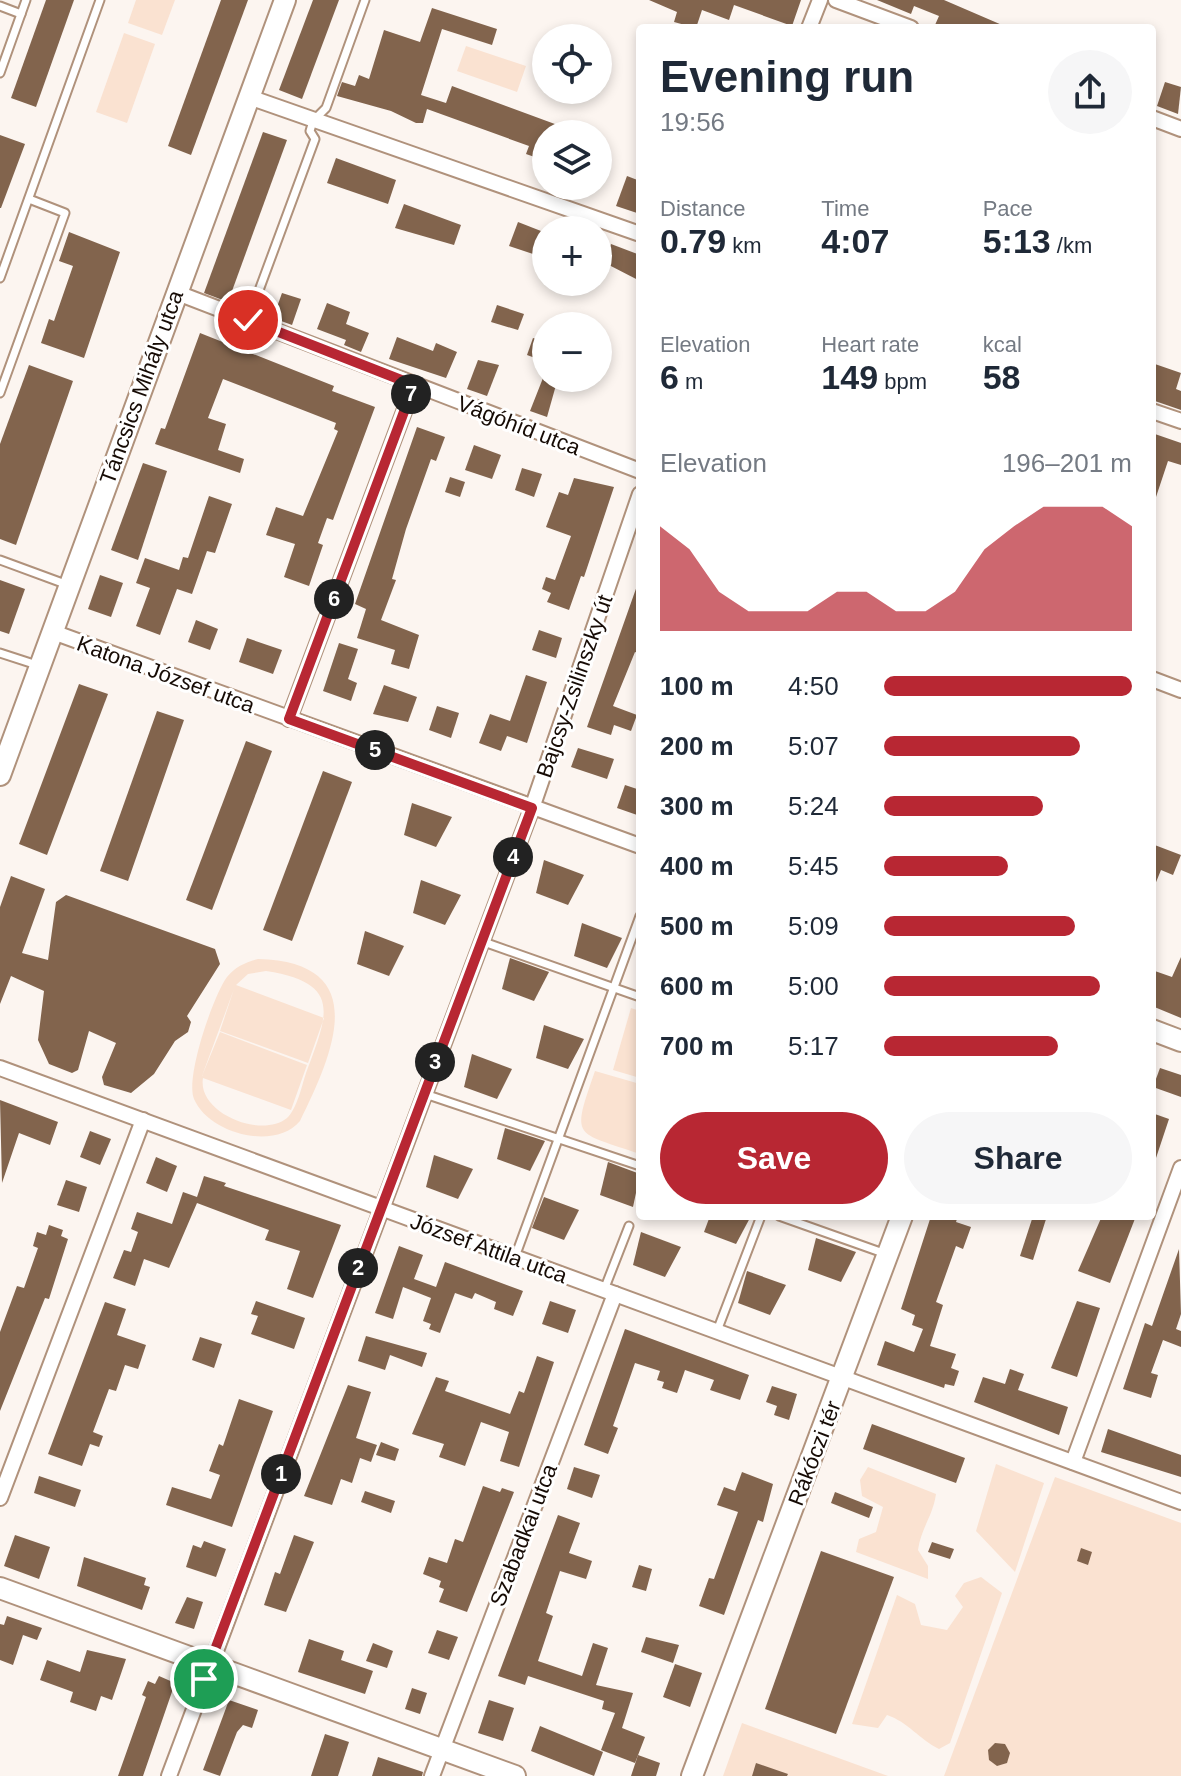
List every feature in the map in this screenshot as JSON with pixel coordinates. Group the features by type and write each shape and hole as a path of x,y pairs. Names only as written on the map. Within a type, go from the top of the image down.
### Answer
{"street":[{"name":"Táncsics Mihály utca","path":"0,775 9,737 53,632 175,292 285,0"},
{"path":"811,24 820,0"},
{"path":"836,0 900,24"},
{"path":"249,97 636,233"},
{"path":"1156,120 1181,129"},
{"name":"Vágóhíd utca","path":"175,292 636,469"},
{"path":"289,719 414,385"},
{"path":"1156,412 1181,421"},
{"name":"Bajcsy-Zsilinszky út","path":"169,1776 532,808 636,506"},
{"name":"Katona József utca","path":"53,632 636,845"},
{"path":"1156,681 1181,690"},
{"path":"1156,1032 1181,1041"},
{"name":"József Attila utca","path":"0,1068 842,1378"},
{"path":"0,1498 143,1120"},
{"path":"1073,1462 1181,1168"},
{"path":"842,1378 901,1220"},
{"name":"Szabadkai utca","path":"432,1776 609,1292"},
{"name":"Rákóczi tér","path":"692,1776 842,1378 1181,1502"},
{"path":"0,1588 515,1776"}],"lane":[{"path":"0,73 26,0"},
{"path":"0,278 100,0"},
{"path":"248,320 315,139 310,131 313,121 326,108 365,0"},
{"path":"0,6 21,14"},
{"path":"0,393 65,213 29,199"},
{"path":"0,560 70,586"},
{"path":"0,653 40,666"},
{"path":"515,1257 636,927"},
{"path":"481,941 636,996"},
{"path":"423,1094 636,1165"},
{"path":"717,1331 759,1220"},
{"path":"790,1220 888,1255"},
{"path":"609,1292 629,1226"}],"shaded area":[{"path":"136,0 175,0 162,35 128,23"},
{"path":"124,33 155,44 127,123 96,112"},
{"path":"466,46 526,66 517,92 457,71"},
{"path":"258,959 294,964 318,976 331,994 335,1016 324,1068 300,1121 289,1130 259,1136 243,1134 213,1121 194,1099 192,1089 202,1037 221,987 234,970","holes":["266,971 291,976 308,984 318,994 323,1005 323,1018 236,985 248,974","234,989 220,1031 308,1063 322,1023 291,1114 276,1124 262,1126 233,1119 220,1112 204,1091 203,1078 291,1110 307,1065 220,1032 202,1076"]},
{"path":"631,1008 636,1010 636,1077 613,1070"},
{"path":"595,1071 636,1083 636,1153 590,1136 581,1122"},
{"path":"996,1464 1044,1483 1015,1572 976,1531"},
{"path":"868,1467 936,1494 918,1550 928,1566 928,1579 856,1552 859,1539 876,1532 883,1507 862,1496 860,1480"},
{"path":"1055,1477 1181,1523 1181,1776 944,1776"},
{"path":"981,1577 1002,1593 950,1743 939,1749 887,1715 878,1728 852,1724 897,1595 915,1604 921,1625 947,1630 963,1607 955,1596 964,1583"},
{"path":"742,1723 888,1776 723,1776"}],"building":[{"path":"46,0 74,0 36,107 11,98"},
{"path":"221,0 248,0 191,155 168,146"},
{"path":"313,0 339,0 302,99 279,90"},
{"path":"649,0 801,0 793,24 734,5 729,20 702,10 697,24 674,22 677,12"},
{"path":"877,0 944,0 1000,24 935,24 939,16 914,6 911,14"},
{"path":"432,8 497,29 492,45 442,29 421,95 446,103 452,86 544,120 532,120 532,156 526,154 529,146 427,109 423,123 416,123 391,111 337,96 342,82 355,86 359,75 369,79 384,30 420,42"},
{"path":"1165,82 1181,87 1178,114 1157,106"},
{"path":"263,132 287,140 228,302 204,293"},
{"path":"0,135 25,144 1,208 0,208"},
{"path":"336,158 396,180 388,204 327,183"},
{"path":"627,176 636,179 636,213 616,206"},
{"path":"404,204 461,225 454,245 395,228"},
{"path":"518,222 532,227 532,254 509,246"},
{"path":"69,232 120,252 84,358 41,343 49,319 54,321 73,266 59,261"},
{"path":"612,244 636,253 636,279 612,267"},
{"path":"282,293 301,299 292,325 273,318"},
{"path":"327,303 350,312 346,324 369,333 361,352 344,345 346,340 317,329"},
{"path":"497,305 524,314 518,330 491,322"},
{"path":"200,333 334,386 332,391 375,407 333,520 327,518 318,543 323,545 309,586 284,577 295,544 266,535 276,507 303,516 338,431 334,429 336,423 223,379 208,418 226,424 218,450 244,459 240,473 155,444 161,428 165,429"},
{"path":"397,337 433,351 436,343 457,352 446,378 389,359"},
{"path":"532,341 532,357 527,355"},
{"path":"478,360 499,365 487,396 467,389"},
{"path":"1156,364 1181,373 1176,389 1181,391 1181,410 1156,401"},
{"path":"29,365 73,381 16,545 0,539 0,444"},
{"path":"537,392 554,392 547,417 530,411"},
{"path":"417,427 445,437 436,461 431,459 406,529 392,579 396,580 381,620 419,635 409,669 391,664 395,650 357,638 366,609 355,604"},
{"path":"1156,434 1181,443 1181,465 1168,461 1156,497"},
{"path":"474,445 501,455 492,479 465,470"},
{"path":"143,463 167,471 138,560 111,550"},
{"path":"522,468 542,474 534,497 515,490"},
{"path":"450,477 465,482 460,497 445,492"},
{"path":"574,478 614,487 584,577 581,576 569,610 547,602 551,593 542,589 546,577 555,580 571,536 546,527 559,492 568,495"},
{"path":"209,496 232,504 215,553 207,551 192,594 177,589 160,635 136,626 150,588 136,583 145,558 179,570 183,557 188,558"},
{"path":"100,575 123,583 111,617 88,609"},
{"path":"0,580 25,589 9,634 0,631"},
{"path":"636,589 636,652 613,706 636,715 636,718 631,731 614,725 611,735 587,727"},
{"path":"196,620 218,629 210,650 188,642"},
{"path":"539,630 562,638 556,658 532,650"},
{"path":"247,638 282,650 273,674 239,662"},
{"path":"339,643 358,649 348,679 357,683 351,701 323,691"},
{"path":"526,675 547,682 527,743 507,736 501,751 479,743 490,714 510,721"},
{"path":"79,684 108,694 47,855 19,844"},
{"path":"384,685 417,697 408,722 373,714"},
{"path":"437,706 459,713 451,738 429,730"},
{"path":"157,711 184,720 128,881 100,871"},
{"path":"246,741 272,751 212,910 186,900"},
{"path":"578,748 614,759 607,779 571,767"},
{"path":"323,771 352,782 292,941 263,930"},
{"path":"625,785 636,789 636,815 617,808"},
{"path":"412,803 452,817 436,847 404,835"},
{"path":"1156,846 1181,855 1173,875 1161,870 1156,882"},
{"path":"544,860 584,875 568,905 536,893"},
{"path":"11,876 45,889 22,953 48,960 56,902 66,895 215,949 220,964 187,1016 191,1022 188,1032 175,1041 154,1074 131,1093 104,1085 102,1077 116,1043 89,1031 78,1070 72,1073 49,1064 38,1040 44,991 11,976 0,1004 0,907"},
{"path":"421,880 461,895 445,925 413,913"},
{"path":"582,923 622,938 607,968 574,956"},
{"path":"365,931 404,946 389,976 357,964"},
{"path":"1181,957 1181,1018 1156,1008 1156,971 1172,977"},
{"path":"510,958 549,972 534,1001 502,989"},
{"path":"544,1025 584,1039 568,1069 536,1058"},
{"path":"472,1054 512,1069 497,1099 464,1087"},
{"path":"1160,1068 1181,1075 1181,1097 1156,1088"},
{"path":"0,1100 58,1122 50,1145 19,1133 2,1183"},
{"path":"1156,1114 1169,1119 1156,1158"},
{"path":"505,1128 545,1141 530,1171 497,1159"},
{"path":"90,1131 111,1139 100,1165 80,1157"},
{"path":"434,1155 473,1169 458,1199 426,1187"},
{"path":"156,1157 177,1166 167,1192 146,1183"},
{"path":"608,1162 636,1172 633,1207 600,1195"},
{"path":"204,1176 226,1183 224,1186 341,1225 313,1298 287,1289 300,1251 265,1240 269,1230 197,1203 169,1268 144,1259 135,1286 113,1278 124,1250 131,1252 138,1232 131,1229 137,1212 172,1224 183,1192 197,1197"},
{"path":"66,1180 87,1187 79,1212 57,1205"},
{"path":"544,1197 579,1210 564,1240 532,1228"},
{"path":"708,1220 749,1220 736,1244 704,1232"},
{"path":"930,1220 957,1220 971,1227 963,1249 956,1246 936,1302 943,1305 930,1346 956,1354 951,1368 959,1371 954,1386 945,1384 944,1388 877,1365 885,1341 914,1352 923,1329 912,1325 915,1315 901,1309"},
{"path":"1032,1220 1046,1220 1033,1260 1020,1256"},
{"path":"1100,1220 1134,1220 1110,1283 1078,1271"},
{"path":"49,1225 63,1230 61,1236 68,1239 49,1299 45,1298 0,1411 0,1332 17,1286 24,1288 38,1248 33,1246 37,1232 46,1235"},
{"path":"641,1232 681,1247 665,1277 633,1265"},
{"path":"816,1238 856,1252 841,1282 808,1270"},
{"path":"399,1246 423,1255 414,1279 436,1287 445,1262 523,1291 513,1316 494,1309 496,1302 475,1293 472,1299 455,1293 440,1333 429,1329 431,1324 423,1321 431,1298 403,1287 393,1319 375,1313"},
{"path":"1179,1249 1181,1314 1176,1329 1181,1331 1181,1347 1163,1340 1151,1373 1158,1375 1151,1398 1123,1389 1145,1323 1152,1326"},
{"path":"747,1271 786,1285 770,1315 738,1303"},
{"path":"256,1301 305,1318 294,1349 251,1334 258,1316 251,1314"},
{"path":"550,1301 576,1310 568,1333 542,1324"},
{"path":"1077,1301 1100,1308 1077,1377 1051,1368"},
{"path":"105,1302 126,1309 117,1335 146,1345 138,1369 125,1365 116,1391 109,1389 93,1432 103,1436 99,1447 90,1444 82,1466 48,1454"},
{"path":"625,1329 749,1375 740,1400 710,1390 714,1380 685,1370 677,1393 662,1388 664,1382 657,1380 660,1371 635,1363 613,1426 618,1428 608,1454 584,1445"},
{"path":"366,1336 427,1353 422,1367 390,1355 385,1370 358,1361"},
{"path":"200,1337 222,1344 214,1368 192,1360"},
{"path":"537,1356 554,1362 519,1467 500,1461 509,1432 481,1422 465,1466 439,1457 444,1444 412,1434 436,1377 449,1381 445,1391 510,1414 519,1391 524,1393"},
{"path":"1010,1369 1024,1374 1018,1390 1068,1407 1059,1435 974,1402 983,1377 1005,1384"},
{"path":"348,1385 371,1392 356,1438 377,1445 371,1462 360,1458 352,1483 341,1479 332,1505 304,1496"},
{"path":"772,1386 797,1394 789,1420 774,1415 777,1406 766,1402"},
{"path":"239,1399 273,1411 232,1527 166,1505 172,1487 211,1499 220,1475 209,1471 219,1444 223,1446"},
{"path":"872,1424 965,1458 956,1483 863,1449"},
{"path":"1108,1429 1181,1455 1181,1477 1101,1452"},
{"path":"381,1442 399,1449 395,1461 376,1455"},
{"path":"574,1467 600,1475 592,1498 567,1489"},
{"path":"742,1472 773,1484 763,1522 758,1520 724,1615 699,1606 709,1578 714,1579 738,1512 717,1505 724,1487 735,1491"},
{"path":"39,1476 81,1490 75,1507 34,1493"},
{"path":"483,1486 500,1492 502,1488 514,1492 467,1612 439,1602 444,1589 439,1587 441,1581 423,1574 429,1557 447,1563 455,1539 463,1542"},
{"path":"365,1491 395,1501 391,1513 361,1502"},
{"path":"835,1492 873,1507 869,1518 831,1503"},
{"path":"558,1515 580,1523 569,1553 592,1561 586,1579 560,1571 546,1613 553,1616 538,1661 582,1676 593,1643 608,1648 596,1685 633,1693 622,1728 645,1737 635,1763 601,1750 615,1713 602,1709 604,1701 528,1676 525,1685 498,1676"},
{"path":"15,1535 50,1547 39,1579 4,1566"},
{"path":"294,1535 314,1542 286,1612 264,1605 275,1572 280,1574"},
{"path":"204,1541 226,1549 216,1577 186,1567 193,1545 201,1548"},
{"path":"932,1542 954,1549 950,1559 928,1552"},
{"path":"1081,1548 1092,1552 1088,1565 1077,1561"},
{"path":"821,1551 894,1577 836,1734 765,1709"},
{"path":"84,1557 146,1578 144,1585 150,1587 142,1610 77,1586"},
{"path":"639,1565 652,1569 646,1591 632,1587"},
{"path":"187,1597 203,1602 194,1629 175,1623"},
{"path":"7,1616 42,1628 37,1640 23,1635 13,1665 0,1660 0,1624 4,1625"},
{"path":"437,1630 458,1637 449,1660 428,1653"},
{"path":"646,1637 679,1645 673,1663 641,1652"},
{"path":"309,1639 344,1651 341,1660 373,1671 365,1694 298,1672"},
{"path":"373,1643 393,1651 387,1668 366,1661"},
{"path":"87,1650 126,1659 112,1700 101,1696 96,1711 70,1702 73,1692 40,1680 47,1660 80,1672"},
{"path":"675,1664 702,1673 690,1707 663,1697"},
{"path":"159,1676 175,1683 143,1776 118,1776 146,1697 142,1695 148,1681 155,1684"},
{"path":"412,1688 427,1693 420,1714 405,1709"},
{"path":"229,1700 258,1710 252,1728 243,1725 237,1732 220,1776 203,1770"},
{"path":"489,1700 514,1708 503,1741 478,1733"},
{"path":"540,1726 603,1752 594,1776 531,1751"},
{"path":"325,1734 349,1742 338,1776 311,1776"},
{"path":"995,1743 1005,1744 1010,1753 1007,1763 997,1766 989,1760 988,1750"},
{"path":"638,1755 660,1763 656,1776 631,1776"},
{"path":"378,1757 423,1772 422,1776 372,1776"},
{"path":"756,1763 788,1774 752,1776"}],"route":[{"path":"204,1679 532,808 289,719 414,385 248,320"}]}
